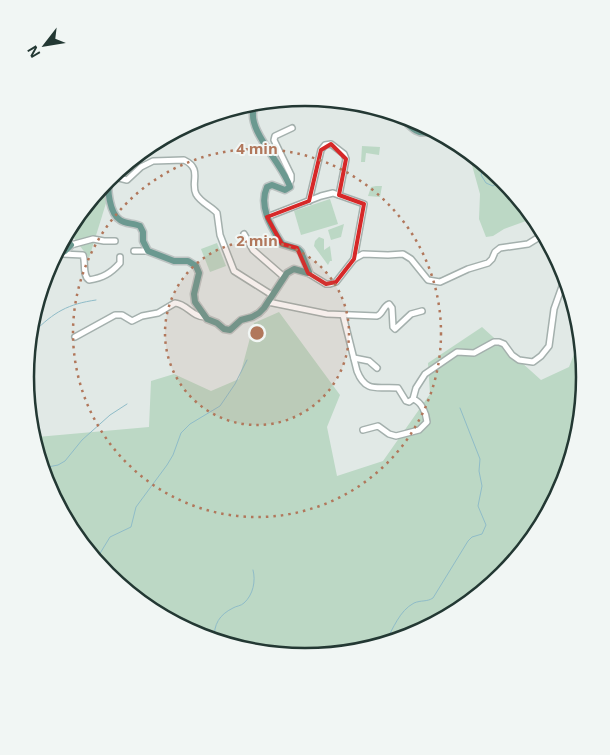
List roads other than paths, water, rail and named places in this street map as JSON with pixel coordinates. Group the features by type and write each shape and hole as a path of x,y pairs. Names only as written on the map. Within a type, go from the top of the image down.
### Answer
{"main road":[{"path":"107,192 117,218 142,228 143,241 148,251 174,262 188,261 196,266 199,274 194,298 205,317 228,330 241,320 256,316 268,302 287,273 294,270 308,273 308,267 301,252 296,248 282,244 267,217 263,198 267,187 272,185 285,190 290,188 272,154 258,134 252,114 253,111"}],"street":[{"path":"289,184 291,175 274,140 277,135 292,128"},
{"path":"309,201 321,150 325,145 331,144 345,156 339,195"},
{"path":"121,179 127,180 141,167 155,160 184,160 188,162 193,167 195,175 194,189 197,195 202,202 217,213 220,235 234,271 272,295"},
{"path":"267,217 330,194 339,195 364,204 354,259"},
{"path":"244,234 253,250 284,277"},
{"path":"308,273 326,284 333,284 354,259 363,254 406,255 428,280 440,282 468,269 488,263 500,248 528,244 538,238"},
{"path":"70,243 93,239 115,241"},
{"path":"134,251 148,251"},
{"path":"64,254 82,255 85,260 85,274 89,280 112,272 120,263 120,257"},
{"path":"343,315 358,374 366,385 375,388 396,388 400,390 407,402 410,402 425,374 457,352 474,353 494,342 500,342 504,344 509,353 516,359 530,362 537,360 549,346 554,309 561,288"},
{"path":"268,302 317,312 377,316 389,304 392,308 395,329 411,314 422,311"},
{"path":"75,337 115,315 122,315 132,321 142,316 158,313 175,303 182,305 198,317 205,317"},
{"path":"354,358 370,361 376,368"},
{"path":"363,430 378,426 389,434 396,436 419,430 427,422 426,416 419,402 413,399"}],"waterway":[{"path":"482,172 481,175 486,183 493,186 495,184"},
{"path":"39,328 62,310 77,304 96,300"},
{"path":"100,554 110,537 131,527 136,507 167,465 181,433 190,424 220,406 235,384 247,360"},
{"path":"49,467 65,461 82,440 110,415 127,404"},
{"path":"389,635 404,610 414,603 433,598 468,541 472,537 482,534 486,525 478,506 482,486 479,471 480,459 460,408"},
{"path":"215,633 218,620 234,607 243,604 250,596 254,583 253,570"}]}
